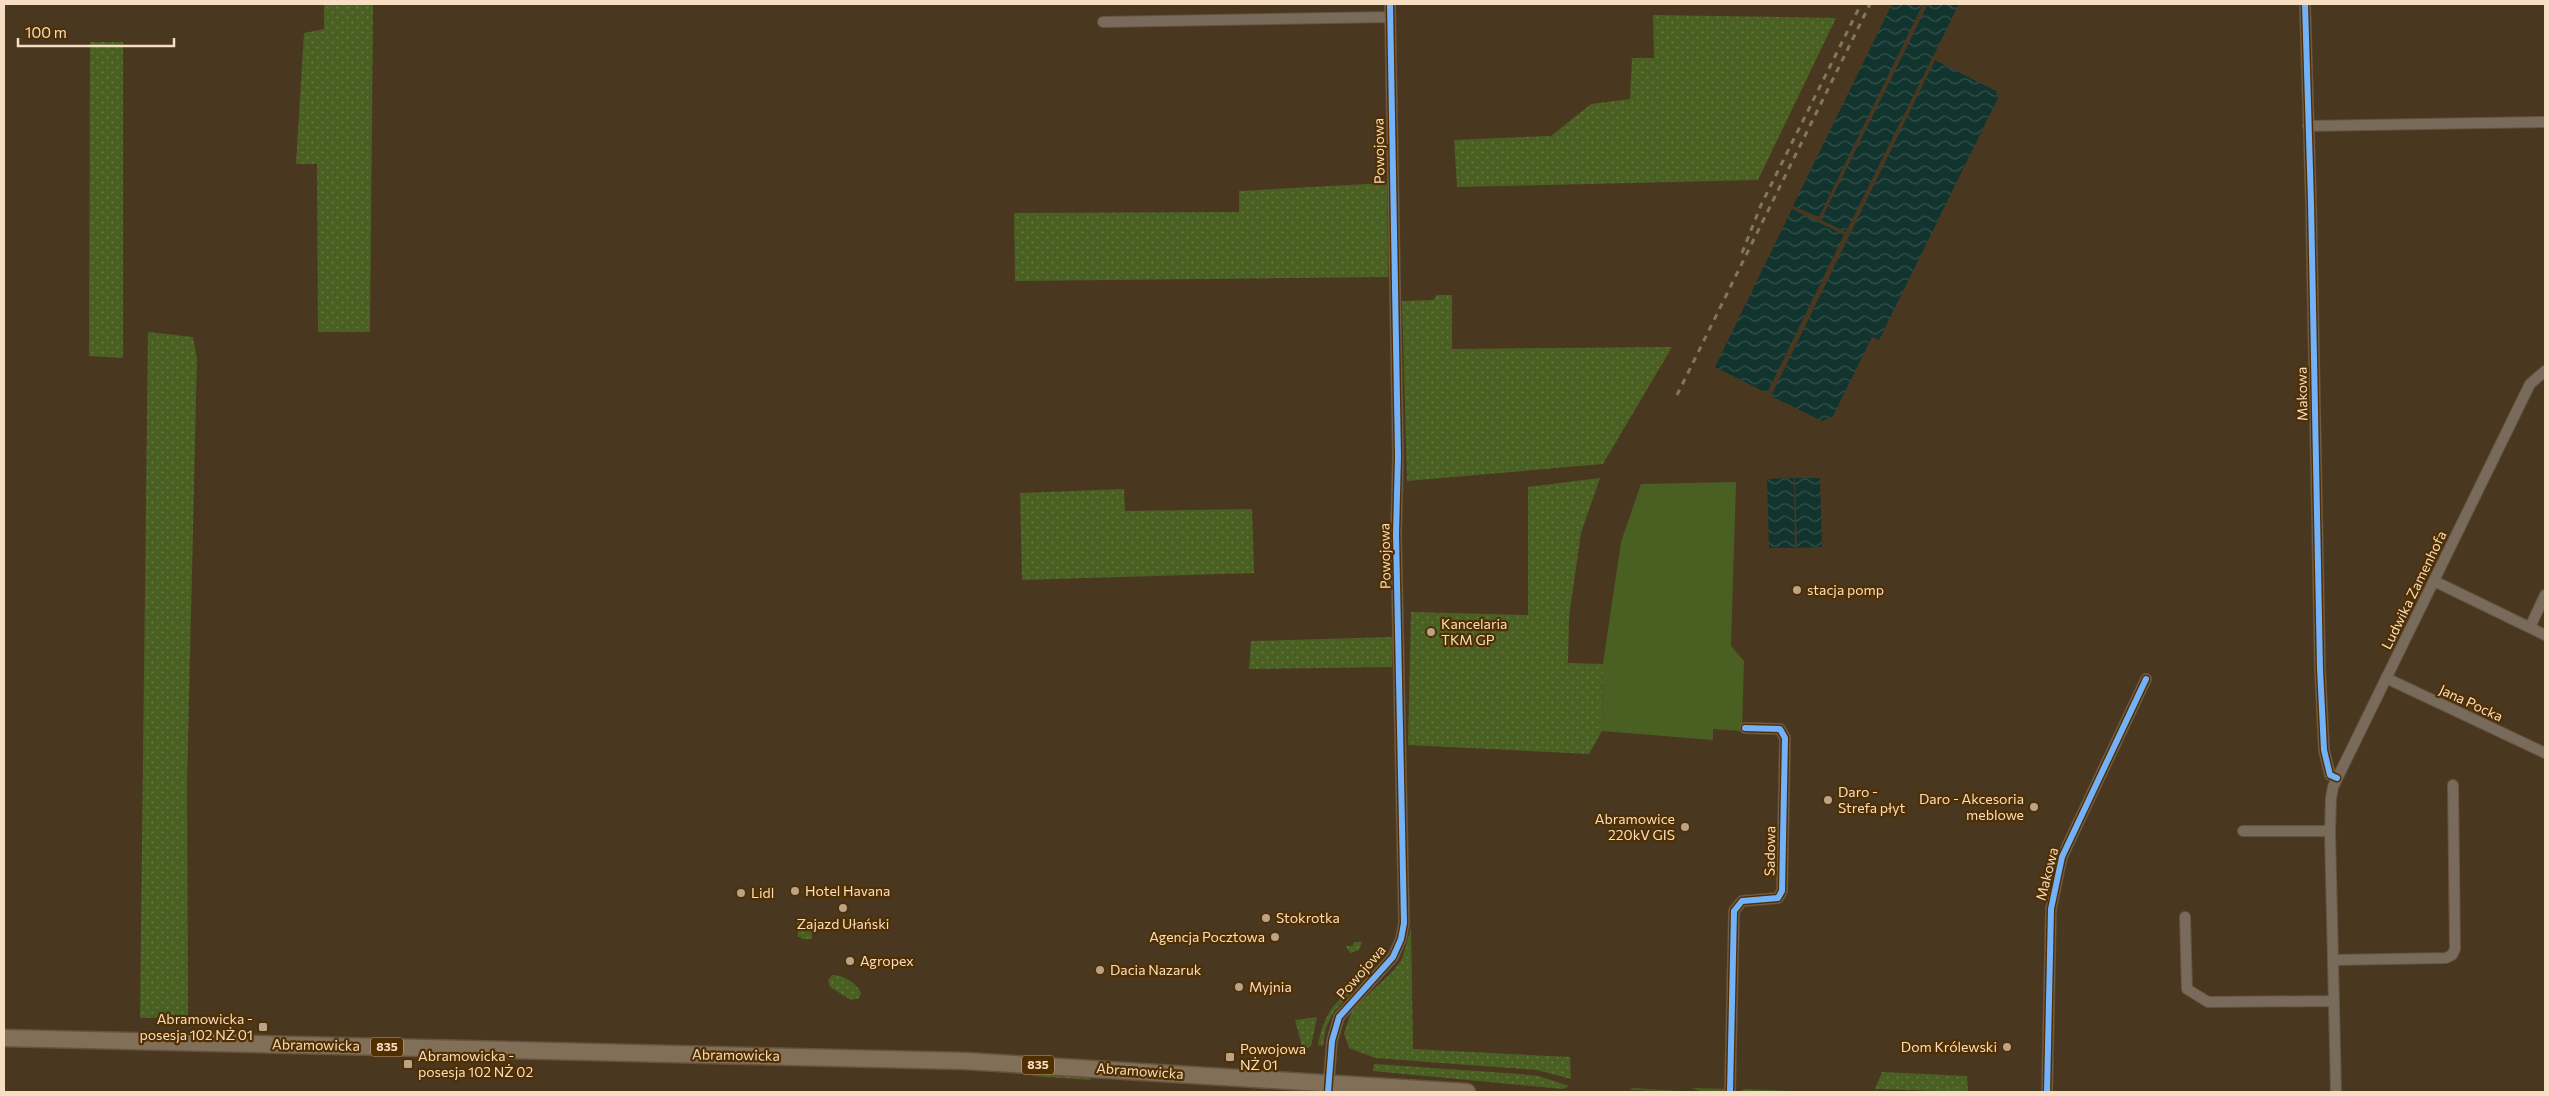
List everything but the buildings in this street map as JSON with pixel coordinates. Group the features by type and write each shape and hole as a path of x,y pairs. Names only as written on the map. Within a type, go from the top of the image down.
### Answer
{"main road":[{"name":"Abramowicka","path":"4,1038 965,1061 1328,1088 1467,1092"}],"street":[{"name":"Powojowa","path":"1328,1088 1332,1041 1339,1017 1393,957 1401,939 1404,923 1396,544 1398,456 1390,4"},
{"name":"Makowa","path":"2305,4 2320,669 2326,760 2330,775 2337,778"},
{"path":"1103,22 1390,17"},
{"path":"2308,126 2545,122"},
{"name":"Ludwika Zamenhofa","path":"2336,1092 2330,830 2331,798 2337,778 2530,384 2545,371"},
{"path":"2434,581 2545,635"},
{"path":"2530,627 2545,595"},
{"name":"Jana Pocka","path":"2386,678 2545,754"},
{"name":"Makowa","path":"2047,1092 2051,909 2062,856 2146,679"},
{"name":"Sadowa","path":"1730,1092 1734,911 1742,901 1778,898 1782,891 1786,738 1780,729 1745,728"},
{"path":"2333,960 2446,958 2452,955 2455,949 2453,785"},
{"path":"2243,831 2330,830"},
{"path":"2186,917 2187,989 2208,1002 2334,1001"}],"green space":[{"path":"324,4 373,4 370,332 318,332 317,164 296,164 304,33 324,29"},
{"path":"1653,15 1836,18 1758,180 1457,187 1454,140 1551,136 1591,104 1630,99 1632,58 1654,58"},
{"path":"90,42 123,42 123,358 89,356"},
{"path":"1387,183 1388,277 1015,281 1014,213 1239,212 1239,191"},
{"path":"1437,295 1452,295 1452,349 1672,347 1603,464 1407,481 1402,301 1433,300"},
{"path":"148,332 193,337 197,359 187,783 188,1017 140,1018"},
{"path":"1600,478 1581,533 1569,617 1568,663 1603,664 1602,731 1589,754 1408,745 1411,612 1528,615 1528,487"},
{"path":"1736,482 1731,646 1744,661 1742,731 1713,729 1713,740 1602,731 1603,664 1621,542 1641,484"},
{"path":"1124,489 1125,511 1252,509 1254,573 1022,580 1020,493"},
{"path":"1393,637 1392,667 1249,669 1251,641"},
{"path":"797,921 812,923 812,939 801,939 801,937 798,937"},
{"path":"1411,927 1413,1049 1570,1057 1571,1079 1537,1070 1375,1058 1349,1048 1344,1033 1352,1010 1394,970 1402,959"},
{"path":"1354,942 1362,942 1359,950 1350,953 1346,946 1353,946"},
{"path":"832,975 840,976 853,983 861,993 859,998 851,1000 830,987 828,980"},
{"path":"1365,977 1333,1013 1326,1028 1323,1046 1318,1045 1324,1022 1334,1006"},
{"path":"1317,1017 1311,1046 1303,1050 1295,1020"},
{"path":"1374,1064 1539,1076 1569,1086 1563,1089 1373,1071"},
{"path":"1882,1072 1967,1076 1968,1092 1875,1089"},
{"path":"1034,1074 1089,1078 1091,1080 1032,1076"},
{"path":"1632,1088 1690,1092 1630,1090"},
{"path":"1691,1088 1726,1089 1724,1092 1703,1092"},
{"path":"1745,1089 1789,1091 1738,1092"}],"water":[{"path":"1892,4 1923,4 1819,217 1793,206"},
{"path":"1928,4 1959,4 1846,232 1821,220"},
{"path":"1935,60 1996,91 1998,98 1879,340 1872,337 1833,416 1822,421 1771,396"},
{"path":"1792,209 1844,235 1767,393 1715,367"},
{"path":"1794,478 1795,548 1769,548 1767,479"},
{"path":"1795,478 1820,478 1822,547 1797,548"}],"railway":[{"path":"1742,253 1761,205 1861,4"},
{"path":"1677,395 1870,4"}],"cycle path":[{"path":"1328,1092 1332,1041 1339,1017 1393,957 1401,939 1404,923 1396,534 1398,456 1390,4"},
{"path":"2305,4 2311,203 2320,669 2324,750 2330,775 2337,778"},
{"path":"2047,1092 2051,909 2062,857 2146,679"},
{"path":"1730,1092 1734,911 1742,901 1778,898 1782,891 1785,738 1780,729 1745,728"}],"place":[{"name":"stacja pomp","path":"1797,590"},
{"name":"Kancelaria TKM GP","path":"1431,632"},
{"name":"Daro - Strefa płyt","path":"1828,800"},
{"name":"Daro - Akcesoria meblowe","path":"2034,807"},
{"name":"Abramowice 220kV GIS","path":"1685,827"},
{"name":"Hotel Havana","path":"795,891"},
{"name":"Lidl","path":"741,893"},
{"name":"Zajazd Ułański","path":"843,908"},
{"name":"Stokrotka","path":"1266,918"},
{"name":"Agencja Pocztowa","path":"1275,937"},
{"name":"Agropex","path":"850,961"},
{"name":"Dacia Nazaruk","path":"1100,970"},
{"name":"Myjnia","path":"1239,987"},
{"name":"Abramowicka - posesja 102 NŻ 01","path":"263,1027"},
{"name":"Dom Królewski","path":"2007,1047"},
{"name":"Powojowa NŻ 01","path":"1230,1057"},
{"name":"Abramowicka - posesja 102 NŻ 02","path":"408,1064"}]}
